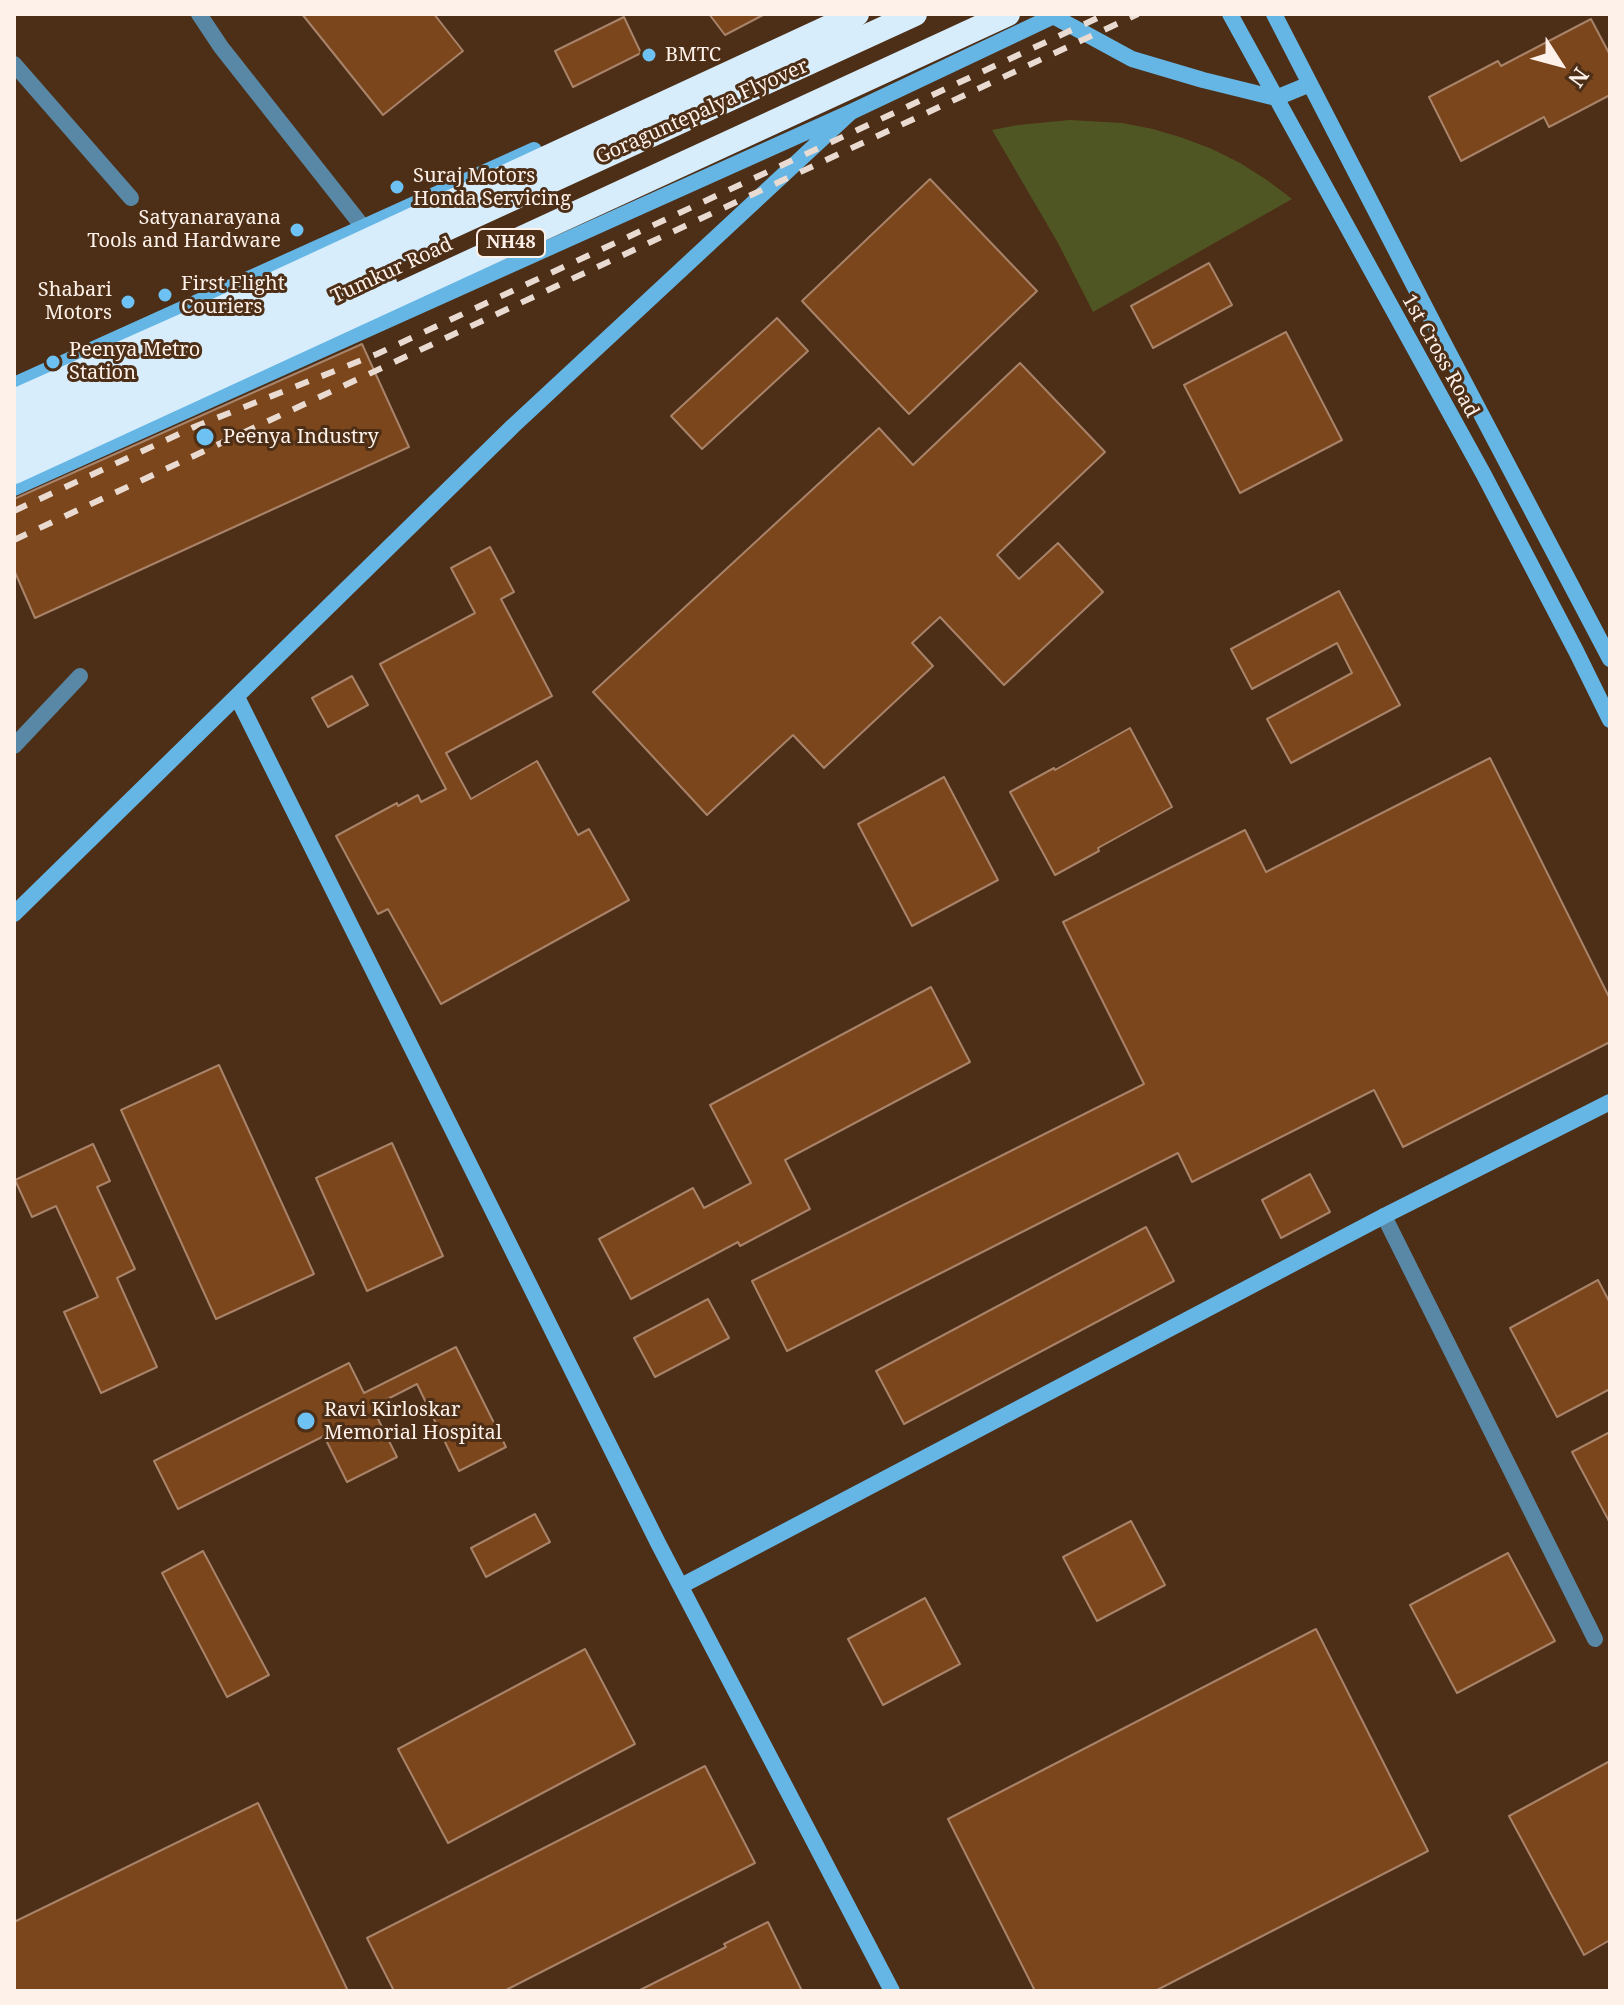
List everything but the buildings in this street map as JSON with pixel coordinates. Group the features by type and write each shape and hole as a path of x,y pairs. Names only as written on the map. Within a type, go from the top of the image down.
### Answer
{"highway":[{"name":"Tumkur Road","path":"14,401 857,14"},
{"name":"Goraguntepalya Flyover","path":"14,427 915,14"},
{"name":"Goraguntepalya Flyover","path":"14,452 973,14"},
{"name":"Tumkur Road","path":"14,472 1008,14"}],"street":[{"path":"199,14 221,47 363,227"},
{"path":"14,385 829,14"},
{"name":"1st Cross Road","path":"1230,14 1484,475 1610,720"},
{"name":"1st Cross Road","path":"1274,14 1610,659"},
{"path":"14,488 851,112 1056,15 1132,59 1203,80 1276,98 1310,84"},
{"path":"14,64 131,198"},
{"path":"16,908 513,426 851,112"},
{"path":"14,746 80,676"},
{"path":"237,697 681,1586 892,1991"},
{"path":"681,1586 1384,1216 1610,1102"},
{"path":"1384,1216 1595,1639"}],"green space":[{"path":"1070,120 1122,123 1183,138 1240,163 1292,199 1093,312 1058,243 992,130"}],"railway":[{"path":"14,511 194,427 377,354 1106,14"},
{"path":"14,540 1138,14"}],"place":[{"name":"BMTC","path":"649,55"},
{"name":"Suraj Motors Honda Servicing","path":"397,187"},
{"name":"Satyanarayana Tools and Hardware","path":"297,230"},
{"name":"First Flight Couriers","path":"165,295"},
{"name":"Shabari Motors","path":"128,302"},
{"name":"Peenya Metro Station","path":"53,362"},
{"name":"Peenya Industry","path":"205,437"},
{"name":"Ravi Kirloskar Memorial Hospital","path":"306,1421"}]}
